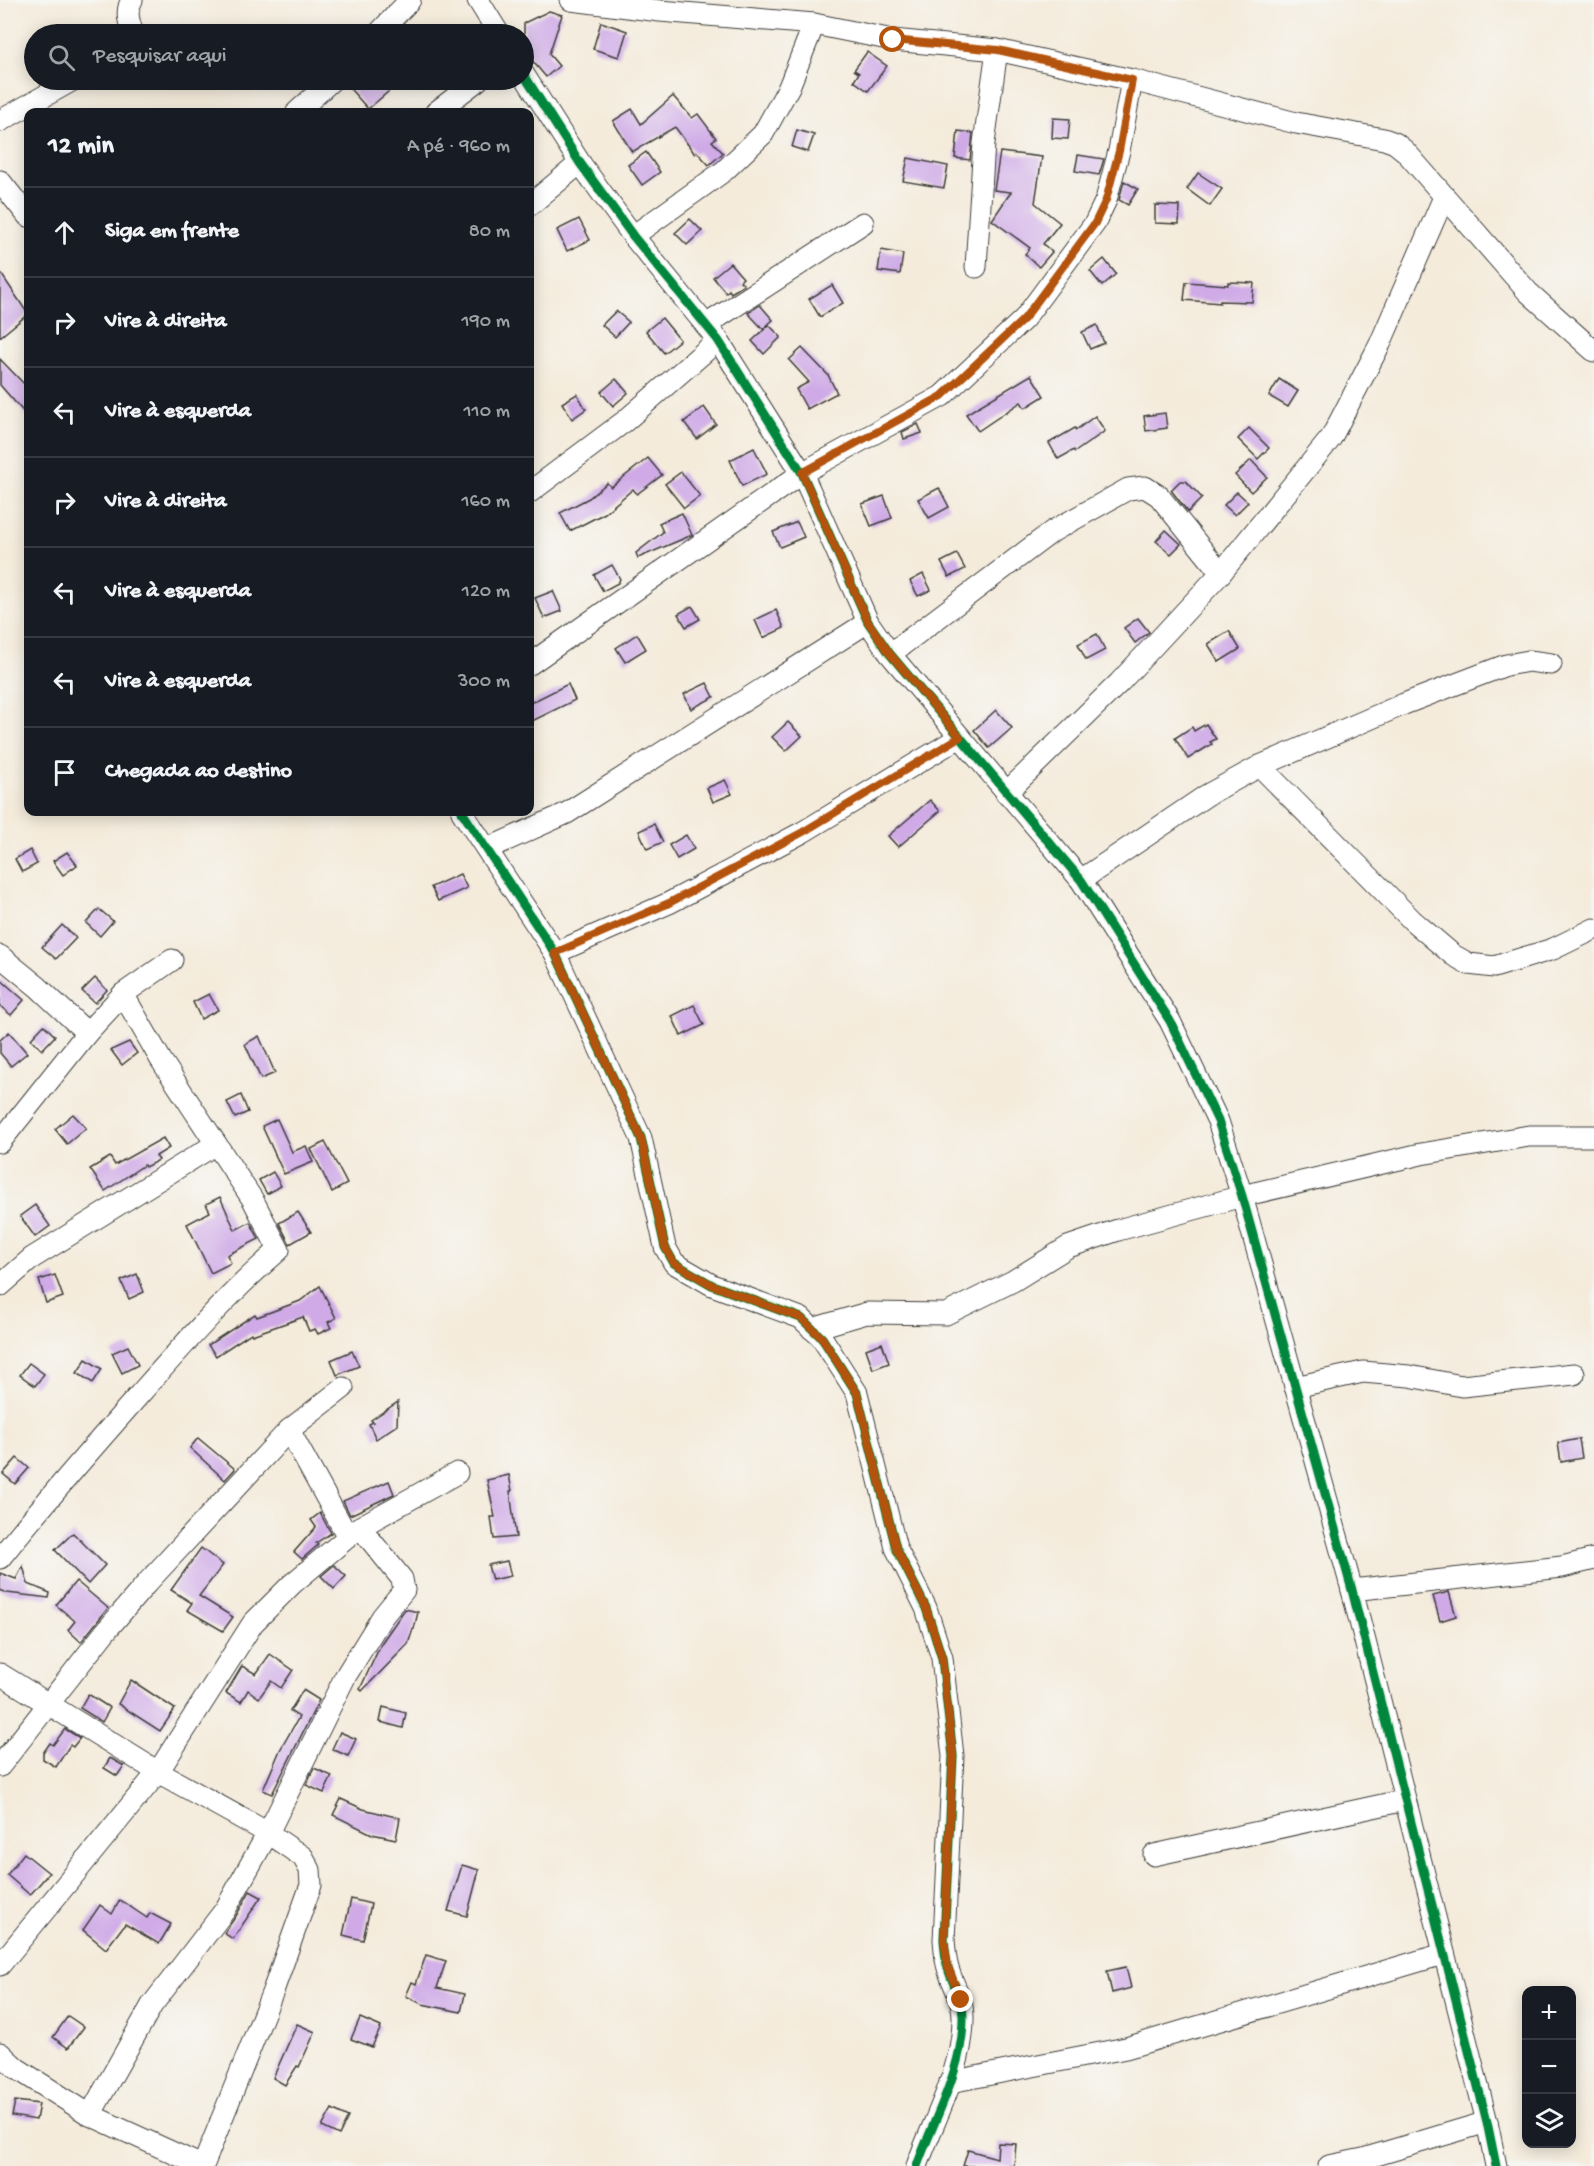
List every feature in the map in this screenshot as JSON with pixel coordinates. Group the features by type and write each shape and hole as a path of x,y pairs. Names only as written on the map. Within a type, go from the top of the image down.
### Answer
{"street":[{"path":"130,24 128,18 132,0"},
{"path":"387,24 410,0"},
{"path":"478,0 492,24"},
{"path":"571,0 660,11 814,24 893,40 998,50 1132,80 1296,123 1395,143 1405,151 1528,292 1594,351"},
{"path":"633,236 724,171 763,134 789,87 814,24"},
{"path":"976,267 984,143 998,50"},
{"path":"534,661 802,473 942,396 1024,319 1095,223 1106,200 1119,151 1132,80"},
{"path":"24,108 56,90"},
{"path":"301,108 321,90"},
{"path":"441,108 465,90"},
{"path":"534,90 580,163 633,236 712,332 802,473 868,622 890,654 1080,880 1170,1021 1218,1121 1242,1196 1352,1590 1496,2166"},
{"path":"0,122 24,108"},
{"path":"534,202 580,163"},
{"path":"0,181 24,211"},
{"path":"1006,793 1119,683 1221,573 1331,438 1380,344 1444,197"},
{"path":"534,489 625,421 712,332 863,223"},
{"path":"890,654 1053,531 1128,489 1145,487 1159,496 1221,573"},
{"path":"487,849 567,813 868,622"},
{"path":"1080,880 1207,795 1260,766 1506,665 1529,661 1551,664"},
{"path":"555,953 669,903 803,832 960,737"},
{"path":"1260,766 1413,921 1453,955 1469,964 1494,967 1553,949 1594,929"},
{"path":"465,816 555,953 641,1138 665,1247 674,1263 712,1285 801,1318 822,1338 857,1393 896,1548 926,1608 942,1658 953,1756 944,1940 948,1967 961,2000 963,2016 961,2046 950,2082 917,2166"},
{"path":"0,956 38,987 87,1033"},
{"path":"0,1142 87,1033 123,994 172,960"},
{"path":"0,1558 58,1487 169,1362 243,1282 279,1250 254,1200 161,1060 123,994"},
{"path":"812,1329 867,1312 946,1314 1013,1281 1068,1247 1118,1230 1242,1196 1421,1154 1529,1136 1594,1136"},
{"path":"0,1287 32,1258 216,1144"},
{"path":"1295,1387 1363,1372 1409,1376 1462,1386 1574,1374"},
{"path":"0,1766 105,1632 146,1584 289,1430 344,1389"},
{"path":"90,2115 152,2005 225,1910 268,1833 345,1677 382,1617 405,1590 402,1579 354,1532 289,1430"},
{"path":"0,1965 158,1772 253,1623 292,1584 354,1532 457,1473"},
{"path":"1352,1590 1562,1567 1594,1559"},
{"path":"0,1674 158,1772 268,1833 303,1857 310,1870 311,1885 273,1991 202,2166 90,2115 16,2068 0,2054"},
{"path":"1154,1855 1405,1800"},
{"path":"950,2082 1126,2048 1443,1954"},
{"path":"1329,2166 1363,2159 1486,2122"}],"building":[{"path":"549,11 562,15 549,54 559,66 546,77 534,63 534,24 524,23"},
{"path":"601,22 627,31 619,57 593,49"},
{"path":"867,52 887,66 868,91 854,81 859,73 854,70"},
{"path":"351,90 390,90 369,108"},
{"path":"673,96 692,118 698,114 716,138 712,141 723,153 709,165 697,152 695,154 675,127 632,152 613,121 632,109 641,124"},
{"path":"1053,118 1070,119 1068,139 1052,138"},
{"path":"797,130 814,135 808,152 792,147"},
{"path":"958,131 973,133 970,160 955,158"},
{"path":"646,152 660,172 642,185 628,165"},
{"path":"1000,152 1042,157 1035,203 1060,223 1043,244 1052,252 1039,267 1025,254 1030,248 992,220 1011,192 994,190"},
{"path":"1078,155 1104,159 1099,175 1075,171"},
{"path":"908,158 948,166 944,188 903,181"},
{"path":"1198,173 1222,189 1210,206 1187,189"},
{"path":"1124,181 1138,189 1128,205 1119,200"},
{"path":"1155,205 1180,206 1179,224 1155,223"},
{"path":"579,219 590,240 567,251 557,230"},
{"path":"690,219 702,231 687,245 675,233"},
{"path":"881,250 903,254 900,274 878,271"},
{"path":"1104,259 1116,274 1102,286 1090,271"},
{"path":"730,263 743,278 740,281 744,285 731,293 729,290 726,293 713,277"},
{"path":"0,272 24,308 24,317 0,337"},
{"path":"1186,282 1228,285 1228,282 1254,283 1252,302 1220,301 1220,303 1184,300"},
{"path":"832,285 843,303 820,317 809,299"},
{"path":"760,305 773,320 763,329 748,313"},
{"path":"616,311 629,322 615,337 602,325"},
{"path":"662,318 680,340 664,353 646,331"},
{"path":"769,325 781,337 764,354 752,341"},
{"path":"1097,325 1104,343 1090,349 1082,332"},
{"path":"802,348 828,375 837,393 807,409 796,389 809,382 789,360"},
{"path":"0,359 24,384 24,412 0,385"},
{"path":"1031,375 1044,396 1025,408 1021,402 978,431 966,414"},
{"path":"616,379 628,393 613,406 601,392"},
{"path":"1279,379 1298,391 1288,407 1269,396"},
{"path":"577,394 586,409 572,419 562,403"},
{"path":"704,407 716,424 697,439 684,422"},
{"path":"1165,413 1167,428 1146,431 1144,416"},
{"path":"1095,416 1105,431 1075,452 1074,450 1058,459 1049,443 1075,428 1076,430"},
{"path":"918,424 922,433 904,439 902,432"},
{"path":"1249,428 1269,448 1258,459 1238,439"},
{"path":"754,448 767,474 742,486 730,460"},
{"path":"648,458 662,475 637,494 633,489 605,513 570,531 560,513 589,498 607,483 611,487"},
{"path":"1251,460 1267,477 1251,492 1235,475"},
{"path":"681,472 700,496 684,508 665,484"},
{"path":"1180,481 1186,481 1202,498 1188,512 1171,490"},
{"path":"939,488 949,507 929,518 918,499"},
{"path":"1237,492 1248,502 1235,515 1224,505"},
{"path":"884,496 892,518 871,526 862,504"},
{"path":"682,513 692,535 638,558 636,553 663,532 659,523"},
{"path":"797,522 804,537 780,547 773,532"},
{"path":"1166,530 1181,544 1171,554 1156,541"},
{"path":"957,554 965,569 949,577 941,562"},
{"path":"612,565 620,579 618,583 603,591 594,575"},
{"path":"923,574 931,590 918,596 910,581"},
{"path":"553,591 562,611 544,618 535,598"},
{"path":"692,606 700,619 686,627 678,614"},
{"path":"776,610 784,628 763,638 755,620"},
{"path":"1138,618 1149,632 1135,643 1124,628"},
{"path":"1229,631 1240,649 1219,662 1208,644"},
{"path":"637,634 646,649 625,662 616,648"},
{"path":"1097,634 1105,650 1086,660 1078,644"},
{"path":"707,683 714,697 691,709 684,694"},
{"path":"568,684 575,700 534,720 534,701"},
{"path":"996,710 1012,728 989,748 974,730"},
{"path":"788,722 802,736 786,751 772,737"},
{"path":"1206,724 1216,739 1188,759 1175,738 1192,727 1194,731"},
{"path":"725,780 732,794 713,802 707,788"},
{"path":"930,800 940,811 898,847 888,836"},
{"path":"654,824 663,842 647,849 639,831"},
{"path":"686,835 694,849 677,859 669,845"},
{"path":"30,850 37,864 22,872 15,859"},
{"path":"67,852 77,865 63,875 53,861"},
{"path":"460,874 467,888 438,901 431,887"},
{"path":"99,909 113,921 100,936 86,923"},
{"path":"62,925 76,938 56,959 42,947"},
{"path":"95,978 107,990 95,1003 82,991"},
{"path":"0,979 24,1000 11,1015 0,1006"},
{"path":"209,994 218,1010 201,1019 193,1002"},
{"path":"694,1005 704,1025 681,1036 672,1016"},
{"path":"44,1025 55,1036 42,1050 31,1039"},
{"path":"9,1032 27,1053 11,1066 0,1053 0,1040"},
{"path":"259,1036 275,1073 261,1079 245,1044"},
{"path":"129,1042 137,1053 122,1065 111,1050"},
{"path":"241,1095 248,1112 235,1118 227,1102"},
{"path":"73,1114 86,1128 67,1144 55,1129"},
{"path":"277,1119 292,1152 306,1146 313,1162 284,1174 262,1126"},
{"path":"163,1138 169,1148 156,1156 159,1160 145,1167 144,1165 105,1191 90,1169 110,1157 115,1165"},
{"path":"325,1142 347,1184 332,1192 311,1149"},
{"path":"273,1172 281,1186 267,1194 259,1180"},
{"path":"220,1197 235,1230 250,1222 259,1239 227,1255 231,1263 211,1273 187,1224 210,1212 206,1204"},
{"path":"35,1205 50,1226 35,1237 20,1216"},
{"path":"298,1212 311,1232 290,1244 279,1223"},
{"path":"137,1274 144,1292 129,1299 121,1281"},
{"path":"55,1275 63,1297 46,1303 39,1280"},
{"path":"320,1286 336,1318 328,1322 331,1328 318,1334 315,1329 309,1331 303,1317 252,1335 251,1333 216,1356 208,1345 255,1314 257,1317 300,1301"},
{"path":"882,1343 889,1363 873,1369 866,1349"},
{"path":"128,1346 138,1365 122,1373 112,1353"},
{"path":"352,1351 359,1366 337,1375 331,1360"},
{"path":"86,1359 102,1369 93,1383 77,1373"},
{"path":"29,1363 44,1374 35,1386 20,1375"},
{"path":"398,1402 397,1425 376,1439 369,1424 373,1422 371,1420"},
{"path":"198,1438 235,1469 225,1480 190,1448"},
{"path":"1579,1439 1582,1458 1561,1462 1558,1443"},
{"path":"17,1458 29,1468 15,1484 3,1474"},
{"path":"509,1475 516,1537 494,1539 491,1517 495,1517 487,1480"},
{"path":"389,1481 394,1494 350,1515 343,1501"},
{"path":"320,1513 331,1533 316,1543 318,1545 302,1559 294,1552 316,1527 311,1520"},
{"path":"73,1533 105,1565 88,1584 55,1550"},
{"path":"201,1548 223,1565 199,1596 233,1617 223,1631 187,1610 192,1603 171,1590"},
{"path":"507,1561 511,1576 492,1580 488,1565"},
{"path":"334,1565 346,1576 334,1589 321,1576"},
{"path":"23,1566 28,1584 50,1593 49,1598 7,1593 0,1590 0,1573 16,1579"},
{"path":"76,1581 108,1608 81,1642 68,1630 75,1621 56,1605"},
{"path":"1449,1592 1456,1616 1440,1621 1433,1596"},
{"path":"405,1609 418,1612 408,1644 362,1691 360,1689 382,1642"},
{"path":"270,1654 293,1670 281,1688 271,1681 259,1698 248,1690 241,1702 226,1693 242,1666 256,1674"},
{"path":"131,1680 175,1709 160,1731 118,1704"},
{"path":"303,1690 319,1700 272,1794 263,1790 280,1750 299,1717 290,1711"},
{"path":"88,1694 110,1708 102,1722 80,1708"},
{"path":"383,1707 406,1713 403,1728 380,1722"},
{"path":"65,1729 80,1738 73,1747 70,1745 56,1767 43,1759 43,1753 50,1743 53,1745"},
{"path":"340,1732 356,1739 348,1756 332,1749"},
{"path":"110,1758 124,1766 117,1776 104,1768"},
{"path":"314,1768 332,1776 324,1793 306,1785"},
{"path":"341,1799 363,1809 400,1818 396,1839 372,1834 333,1815"},
{"path":"24,1853 49,1873 30,1895 7,1875"},
{"path":"462,1865 479,1870 467,1916 448,1911"},
{"path":"250,1891 261,1897 233,1939 224,1933"},
{"path":"351,1899 371,1904 363,1940 343,1935"},
{"path":"120,1900 147,1918 150,1913 171,1924 159,1944 125,1924 106,1949 83,1930 100,1905 112,1914"},
{"path":"426,1955 446,1961 437,1988 465,1994 461,2012 422,2004 406,1996 412,1982 416,1984"},
{"path":"1126,1967 1131,1988 1112,1993 1107,1971"},
{"path":"68,2016 84,2027 68,2048 53,2037"},
{"path":"360,2018 381,2027 372,2047 351,2039"},
{"path":"297,2024 315,2032 299,2067 297,2066 285,2085 273,2078"},
{"path":"15,2101 39,2104 36,2120 12,2116"},
{"path":"332,2109 348,2117 339,2135 322,2127"},
{"path":"998,2143 1016,2144 1014,2166 963,2166 968,2150 997,2158"}],"cycle path":[{"path":"534,90 580,163 633,236 718,340 802,473 868,622 890,654 1081,880 1170,1021 1218,1121 1242,1196 1352,1590 1487,2122 1496,2166"},
{"path":"465,816 555,953 641,1138 665,1247 674,1263 712,1285 801,1318 822,1338 857,1393 896,1548 926,1608 942,1658 953,1756 944,1940 947,1965 963,2009 962,2035 959,2055 947,2092 917,2166"}],"route":[{"path":"893,40 998,50 1132,80 1119,151 1106,200 1095,223 1024,319 942,396 802,473 868,622 890,654 960,737 803,832 669,903 555,953 641,1138 665,1247 674,1263 712,1285 801,1318 822,1338 857,1393 896,1548 926,1608 942,1658 953,1756 944,1940 948,1967 961,2000"}]}
